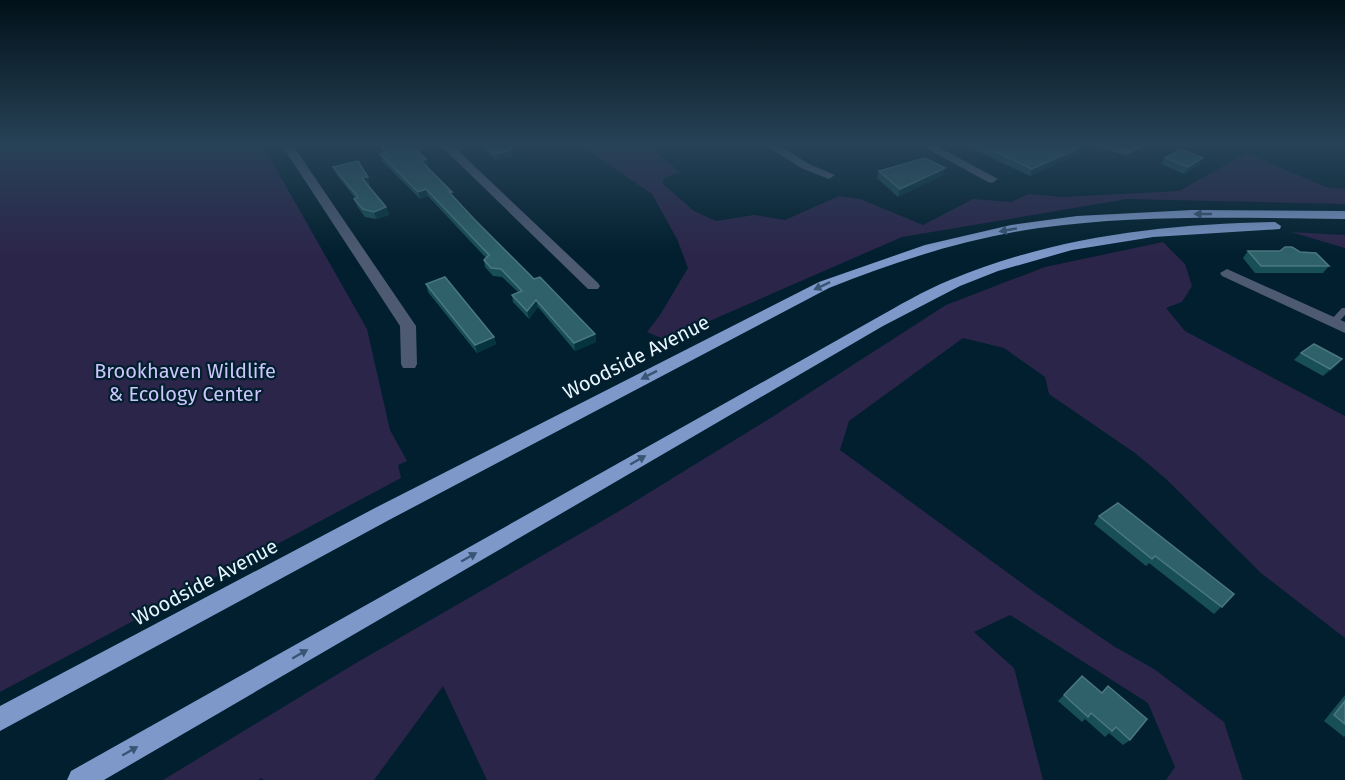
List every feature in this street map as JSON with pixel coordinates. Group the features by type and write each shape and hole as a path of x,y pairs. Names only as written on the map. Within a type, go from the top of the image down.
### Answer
{"main road":[{"name":"Woodside Avenue","path":"0,719 403,503 824,285 866,268 952,241 1027,226 1071,221 1175,214 1345,215"},
{"path":"80,780 868,329 955,283 1035,256 1128,236 1220,227 1345,227"}],"street":[{"path":"310,180 408,326 409,364"},
{"path":"482,180 593,286"},
{"path":"1227,273 1339,326"}],"lane":[{"path":"1339,326 1345,310"}],"green space":[{"name":"Brookhaven Wildlife & Ecology Center","path":"0,180 283,180 367,329 390,430 407,461 398,465 401,478 0,692"},
{"path":"632,180 663,180 662,183 694,211 716,221 754,215 785,220 839,196 860,199 923,225 973,199 1011,202 1028,194 1064,197 1179,191 1198,180 1311,180 1326,187 1345,189 1345,204 1127,199 902,237 666,340 647,332 688,268 677,239 652,194"},
{"path":"1291,232 1345,235 1345,248"},
{"path":"1163,242 1185,264 1192,286 1182,302 1166,308 1185,331 1345,416 1345,638 1261,573 1165,478 1135,453 1049,394 1045,377 1004,348 963,338 849,421 840,450 1034,592 1115,647 1154,669 1224,722 1243,780 1166,780 1175,767 1148,703 1010,615 974,632 1014,668 1043,780 487,780 443,686 374,780 264,780 261,778 258,780 163,780 356,663 616,513 772,417 946,305 1045,267"}],"building":[{"path":"344,180 364,180 386,207 374,212 363,209 354,199 358,197"},
{"path":"406,180 440,180 475,220 534,279 540,277 595,334 574,343 536,300 527,311 512,295 522,291 501,269 491,268 484,260 489,255 426,189 418,192"},
{"path":"890,180 918,180 900,189"},
{"path":"1285,247 1292,247 1300,252 1316,253 1329,266 1261,266 1248,251 1280,251"},
{"path":"445,277 494,337 475,345 426,284"},
{"path":"1314,344 1342,359 1330,369 1301,353"},
{"path":"1118,503 1234,594 1222,607 1155,556 1152,559 1099,516"},
{"path":"1082,676 1102,693 1108,686 1147,719 1130,740 1116,727 1112,731 1091,713 1088,717 1064,695"},
{"path":"1345,701 1345,724 1334,715"}]}
